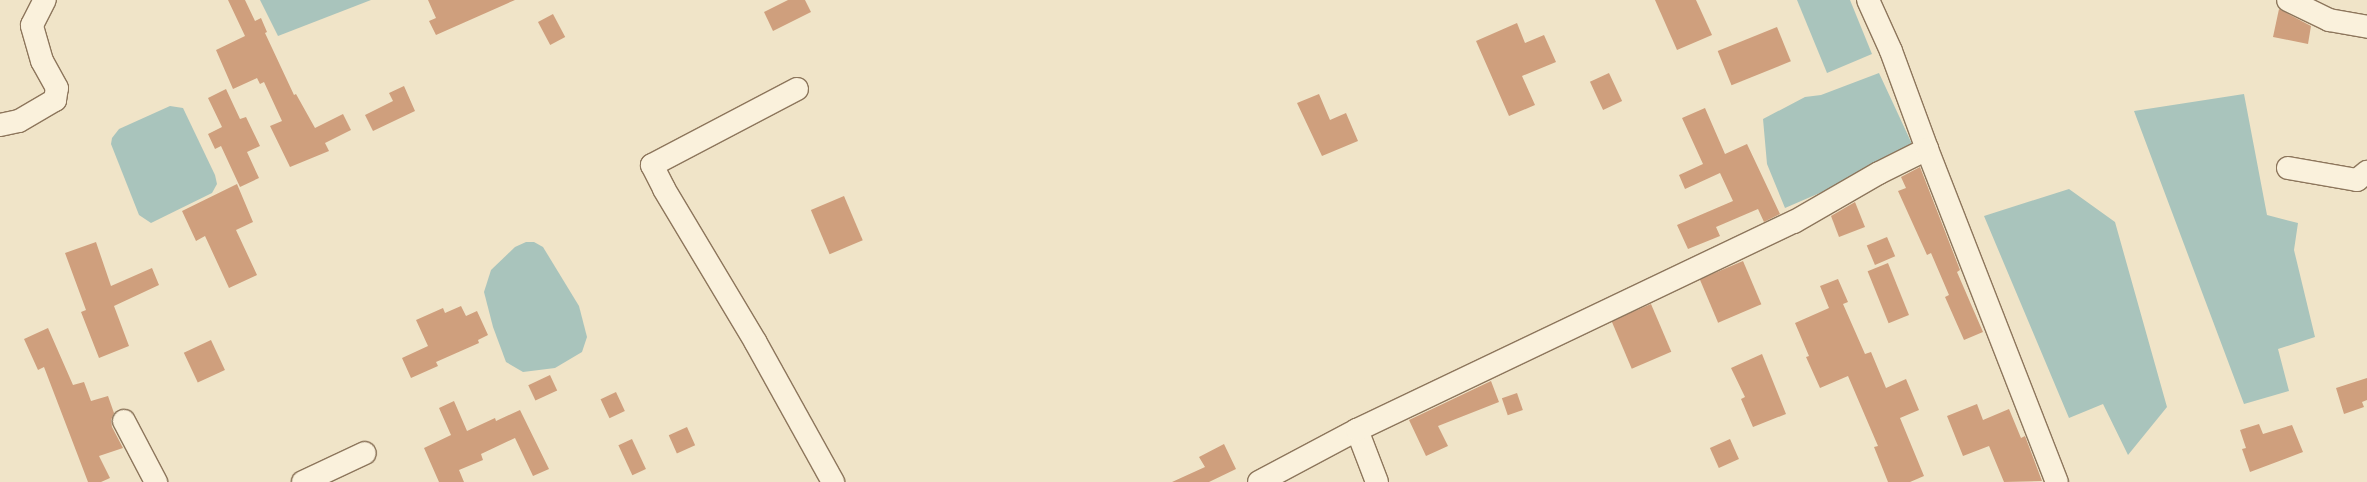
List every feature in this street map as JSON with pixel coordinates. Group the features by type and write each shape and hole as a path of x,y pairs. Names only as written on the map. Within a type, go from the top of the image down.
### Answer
{"street":[{"path":"0,125 19,121 54,100 56,88 42,60 32,25 45,0"},
{"path":"1868,0 1891,51 1927,149 2057,482"},
{"path":"2288,0 2329,20 2367,27"},
{"path":"797,89 652,165 756,343 833,482"},
{"path":"1258,482 1357,430 1794,222 1872,177 1927,149"},
{"path":"2288,168 2357,180 2367,172"},
{"path":"124,421 156,482"},
{"path":"1357,430 1377,482"},
{"path":"303,482 365,453"}],"water":[{"path":"260,0 371,0 278,36"},
{"path":"1797,0 1850,0 1872,54 1827,73"},
{"path":"1879,73 1912,144 1852,179 1785,208 1767,164 1763,119 1805,97 1821,95"},
{"path":"2244,94 2267,215 2298,223 2294,250 2315,337 2278,349 2289,391 2244,404 2134,111"},
{"path":"170,106 183,108 215,175 217,184 212,193 151,223 139,215 111,144 112,138 119,129"},
{"path":"2069,189 2115,222 2167,407 2128,455 2103,404 2069,418 1984,216"},
{"path":"526,242 534,242 543,247 579,306 587,337 582,352 555,368 523,372 506,362 493,327 484,292 491,270 515,247"}],"building":[{"path":"228,0 245,0 255,21 261,18 267,32 265,33 294,95 296,94 315,128 343,114 351,130 325,143 329,151 290,167 270,126 282,121 264,82 260,84 257,78 233,89 216,50 245,36"},
{"path":"428,0 515,0 436,35 429,21 436,18"},
{"path":"788,0 805,0 811,12 773,31 764,12"},
{"path":"1655,0 1696,0 1712,35 1677,50"},
{"path":"2279,9 2311,26 2308,44 2273,37"},
{"path":"553,14 565,37 550,45 538,22"},
{"path":"1517,23 1525,43 1544,35 1556,62 1522,76 1535,105 1509,116 1476,41"},
{"path":"1777,27 1791,61 1732,85 1718,51"},
{"path":"1609,73 1622,101 1603,110 1590,82"},
{"path":"404,86 415,111 373,131 365,115 393,101 389,93"},
{"path":"226,89 240,119 246,117 260,146 247,152 259,178 240,187 221,146 215,149 208,134 222,127 208,98"},
{"path":"1319,94 1330,120 1346,113 1358,141 1322,156 1297,103"},
{"path":"1705,108 1725,154 1747,144 1780,214 1764,222 1758,209 1716,227 1720,236 1688,249 1677,225 1733,201 1720,173 1685,189 1679,175 1703,164 1682,118"},
{"path":"1920,167 1960,270 1957,272 1983,332 1964,340 1945,297 1949,295 1931,253 1927,255 1898,191 1906,188 1901,177"},
{"path":"237,184 253,222 236,230 257,275 229,288 205,236 196,241 182,211"},
{"path":"844,196 863,240 830,254 811,210"},
{"path":"1855,202 1865,227 1839,237 1831,216"},
{"path":"1887,237 1895,256 1875,265 1867,246"},
{"path":"96,242 111,286 152,268 159,285 114,306 129,346 99,358 81,312 86,310 65,253"},
{"path":"1743,261 1761,304 1718,323 1700,279"},
{"path":"1888,263 1909,315 1889,323 1868,271"},
{"path":"1838,279 1848,302 1843,304 1865,354 1871,352 1886,388 1906,379 1919,410 1900,418 1924,476 1910,482 1888,482 1874,447 1878,446 1848,376 1820,388 1806,357 1809,356 1795,323 1829,308 1820,286"},
{"path":"1651,304 1671,352 1632,369 1611,321"},
{"path":"461,306 466,316 477,311 488,335 478,340 479,343 436,362 438,366 411,378 402,358 428,346 416,320 443,308 445,313"},
{"path":"48,328 73,385 84,382 91,401 108,396 114,413 111,420 112,427 123,448 99,456 110,478 101,482 88,482 44,367 38,370 24,339"},
{"path":"211,340 225,370 198,383 184,353"},
{"path":"1762,354 1786,414 1753,427 1741,399 1745,397 1731,368"},
{"path":"550,375 557,390 535,401 528,385"},
{"path":"2367,378 2367,400 2362,402 2364,407 2344,414 2336,388"},
{"path":"1491,381 1499,402 1438,426 1448,446 1426,456 1409,420"},
{"path":"616,392 625,411 609,418 601,399"},
{"path":"1517,393 1523,410 1508,415 1502,398"},
{"path":"454,401 467,431 495,418 496,421 520,410 549,469 533,476 515,438 481,454 483,460 459,470 464,482 439,482 424,448 451,435 439,408"},
{"path":"1977,404 1983,420 2009,409 2021,438 2025,436 2042,481 2004,482 1989,446 1963,456 1947,416"},
{"path":"2259,424 2263,434 2292,425 2303,452 2250,472 2242,449 2246,448 2240,430"},
{"path":"687,427 695,445 677,453 669,435"},
{"path":"632,439 646,469 632,475 618,445"},
{"path":"1730,439 1739,459 1719,468 1710,448"},
{"path":"1224,444 1236,469 1209,482 1172,482 1205,467 1199,457"}]}
